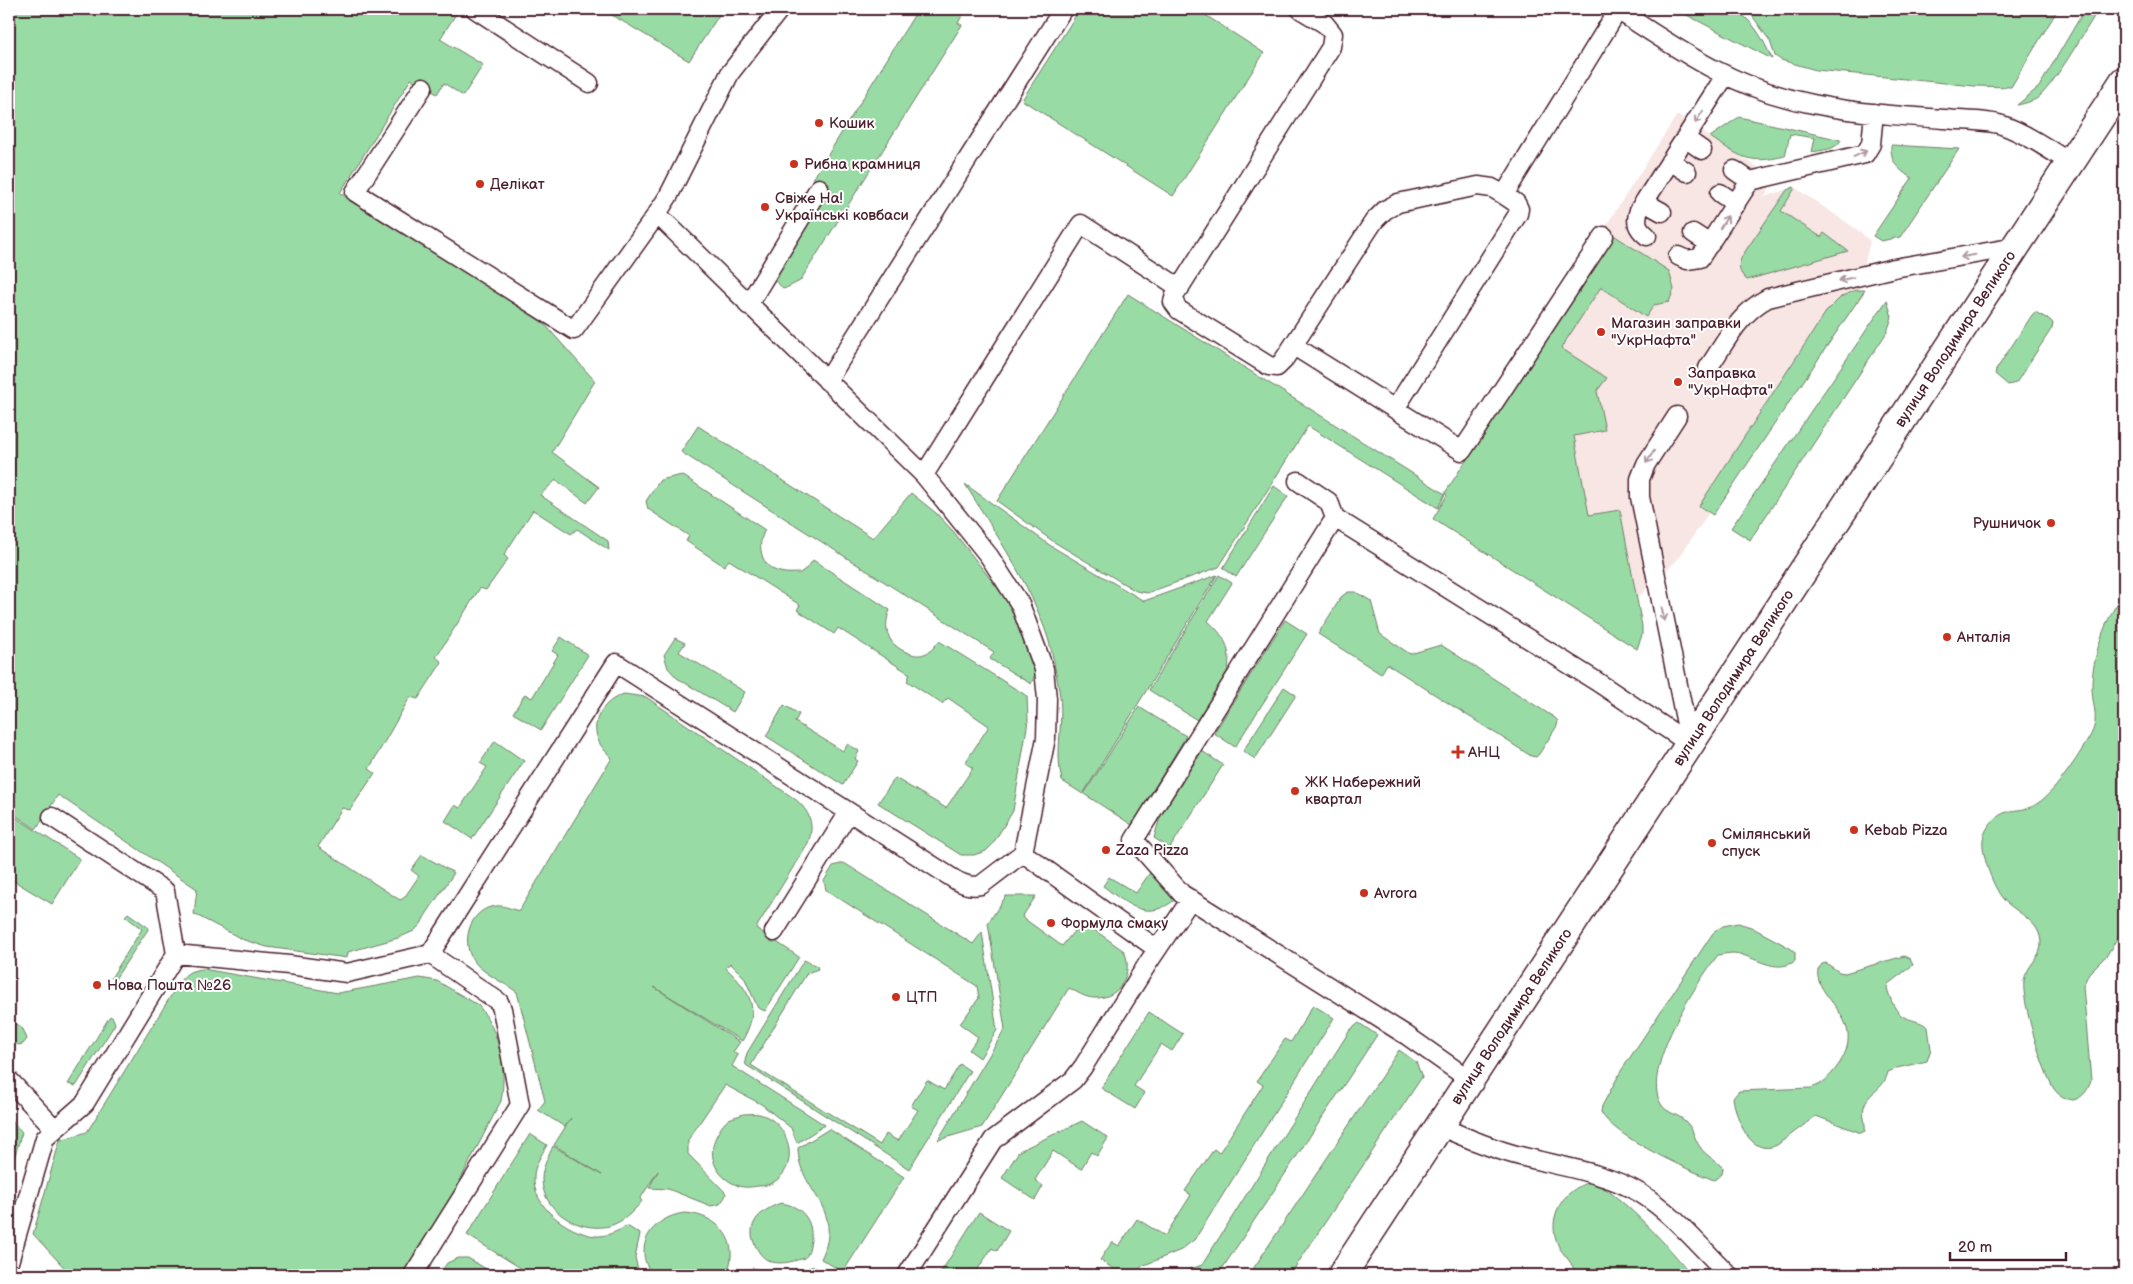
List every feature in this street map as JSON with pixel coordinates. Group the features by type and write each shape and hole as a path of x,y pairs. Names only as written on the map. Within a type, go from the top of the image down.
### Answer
{"main road":[{"name":"вулиця Володимира Великого","path":"1342,1275 2072,164 2124,81"}],"lane":[{"path":"475,9 589,83"},
{"path":"423,87 355,192 574,330 669,195 730,73 780,9"},
{"path":"826,381 1063,9"},
{"path":"1300,9 1325,24 1333,34 1331,47 1173,302 1179,310 1268,366 1277,367 1294,346 1374,221 1385,210 1398,203 1478,186 1492,188 1516,203 1519,209 1518,214 1395,409"},
{"path":"1504,195 1617,9 1676,48 1725,76 1768,92 1812,104 1874,113 2001,125 2032,139 2072,164"},
{"path":"1647,236 1640,230 1637,223 1639,210 1725,76"},
{"path":"1678,256 1687,260 1700,258 1750,181 1864,154 1871,144 1874,113"},
{"path":"1685,138 1702,150"},
{"path":"1670,161 1687,172"},
{"path":"1734,170 1750,181"},
{"path":"748,305 819,188"},
{"path":"1720,193 1736,204"},
{"path":"1644,202 1662,212"},
{"path":"176,954 289,965 347,974 430,954 616,663 966,886 974,887 981,885 1024,853 1046,738 1047,699 1044,669 1020,604 988,556 924,475 657,214"},
{"path":"924,475 1081,224 1180,288"},
{"path":"1693,233 1710,244"},
{"path":"1294,346 1462,451 1604,236"},
{"path":"1708,368 1742,318 1753,306 1768,298 1894,268 2016,247"},
{"path":"1677,416 1646,464 1640,479 1640,497 1690,744"},
{"path":"1298,481 1329,502 1335,518 1596,681 1690,744"},
{"path":"1335,518 1134,840 1171,883 1191,899 1406,1035 1470,1080"},
{"path":"774,932 849,812"},
{"path":"9,1262 45,1138 85,1103 176,954 165,891 52,817"},
{"path":"1024,853 1157,949"},
{"path":"907,1275 986,1149 1001,1133 1073,1080 1083,1067 1157,949 1191,899"},
{"path":"414,1275 520,1105 502,1009 499,1002 430,954"},
{"path":"9,1080 55,1129"},
{"path":"1439,1126 1497,1149 1581,1171 1623,1185 1641,1194 1673,1219 1729,1275"}],"shaded area":[{"path":"1677,115 1775,179 1764,197 1794,187 1859,231 1870,241 1858,292 1677,560 1632,603 1518,393 1615,236 1604,229"}],"green space":[{"path":"9,9 448,9 456,14 440,39 483,65 463,96 444,83 437,94 411,79 340,193 540,319 595,381 552,452 599,487 587,503 556,480 540,495 608,541 609,550 577,529 571,534 533,510 504,555 508,559 486,590 480,588 436,657 442,662 418,699 410,697 369,769 375,773 350,810 342,808 318,847 400,900 404,898 419,876 411,870 422,855 454,873 421,924 414,931 398,938 348,952 347,958 267,947 244,940 194,914 197,889 58,795 36,829 9,811"},
{"path":"602,9 723,9 689,61"},
{"path":"918,9 966,9 958,23 962,25 800,281 784,289 774,280 828,189 813,179"},
{"path":"1080,9 1196,9 1264,53 1173,196 1022,100"},
{"path":"1675,9 1733,9 1752,24 1772,59"},
{"path":"1742,9 2058,9 2011,87 1974,86 1816,70 1781,60 1775,56 1770,41 1751,14"},
{"path":"2085,9 2099,9 2060,71 2036,99 2017,105 2039,87"},
{"path":"1739,117 1841,140 1833,148 1812,152 1815,138 1790,134 1785,156 1762,160 1753,159 1730,150 1710,137"},
{"path":"1891,145 1959,149 1900,237 1881,241 1873,236 1912,178 1896,164 1892,156"},
{"path":"1794,187 1781,211 1821,237 1824,233 1848,251 1747,280 1740,269 1742,256 1787,190"},
{"path":"1612,234 1669,271 1674,289 1669,302 1654,305 1646,317 1601,287 1561,348 1607,378 1597,391 1605,430 1574,436 1589,515 1620,510 1642,626 1642,635 1637,649 1433,519 1447,495 1445,493"},
{"path":"1856,290 1865,290 1713,515 1699,506 1826,312 1842,296"},
{"path":"1128,294 1445,494 1438,508 1308,426 1219,567 1147,593 1136,591 1054,542 997,501"},
{"path":"1887,300 1892,317 1887,332 1750,540 1731,528"},
{"path":"2035,312 2050,320 2053,323 2052,328 2016,383 2008,385 1995,374 1996,370"},
{"path":"698,426 873,538 911,493 936,513 953,531 1020,617 1037,670 1031,684 990,659 994,652 681,452"},
{"path":"682,475 765,530 761,542 762,555 768,566 774,570 785,573 800,573 813,560 890,610 887,630 892,641 902,650 915,655 922,655 931,650 939,641 1027,696 1028,721 1013,811 992,845 986,851 974,855 961,855 878,803 895,778 946,808 973,768 965,763 989,726 948,698 942,704 907,681 910,674 838,628 834,634 797,610 800,605 729,560 724,566 686,541 689,536 648,509 646,501 660,480"},
{"path":"965,484 1051,546 1144,601 1217,575 1083,794 1062,781 1059,758 1061,702 1048,638 1022,578"},
{"path":"1274,486 1288,496 1236,577 1223,568"},
{"path":"1219,575 1232,583 1208,621 1223,637 1228,650 1229,664 1227,672 1197,720 1149,690"},
{"path":"1348,592 1356,592 1371,601 1380,634 1410,654 1441,645 1555,718 1558,721 1557,726 1539,754 1536,757 1531,756 1387,664 1381,674 1318,634 1342,596"},
{"path":"2124,596 2124,927 2107,955 2089,973 2083,986 2091,1081 2085,1093 2073,1100 2058,1094 2049,1080 2029,1019 2024,981 2025,976 2039,954 2040,936 2028,919 2001,897 1986,863 1983,839 1987,829 1997,817 2009,811 2032,807 2045,798 2066,773 2089,738 2095,725 2092,677 2097,652 2111,614"},
{"path":"1285,620 1307,634 1235,747 1214,733"},
{"path":"561,637 588,655 541,730 513,713 525,694 532,698 558,655 552,651"},
{"path":"675,638 685,643 679,652 745,692 733,712 677,678 668,668 664,655"},
{"path":"1284,687 1296,695 1255,759 1243,751"},
{"path":"624,694 646,697 795,799 808,813 811,830 808,843 756,928 799,957 765,1011 758,1008 744,977 730,963 726,968 747,993 752,1010 748,1030 742,1041 654,987 740,1042 733,1052 738,1055 732,1066 825,1125 797,1143 791,1128 761,1104 725,1085 688,1140 688,1154 726,1193 720,1204 711,1206 668,1189 649,1188 658,1171 640,1199 642,1201 631,1213 614,1224 598,1227 575,1223 555,1210 548,1201 542,1179 543,1170 553,1146 602,1175 554,1145 571,1118 565,1127 538,1110 545,1101 517,992 477,965 469,952 468,935 474,919 487,908 502,906 519,911 612,758 600,744 596,728 597,720 604,707 616,697"},
{"path":"784,705 799,714 795,722 843,751 848,744 859,751 855,759 858,761 843,785 766,736"},
{"path":"1139,707 1186,736 1132,825 1084,794"},
{"path":"495,741 524,761 472,839 445,821 455,805 460,808 487,767 480,763"},
{"path":"1202,751 1223,765 1170,848 1154,838 1160,817"},
{"path":"9,813 80,859 52,904 9,878"},
{"path":"844,863 973,944 982,932 997,1030 980,1058 969,1050 978,1037 960,1024 979,998 977,986 826,890 824,881 833,866"},
{"path":"1151,871 1177,898 1157,909 1138,909 1103,886 1109,877 1136,893"},
{"path":"1006,896 1036,896 1022,917 1062,946 1075,930 1080,933 1086,924 1124,951 1127,959 1126,975 1118,989 1104,997 1088,997 1069,988 982,1127 938,1140 1005,1029 988,923"},
{"path":"128,913 149,928 115,979 111,978 142,929 125,916"},
{"path":"1738,923 1751,927 1790,948 1795,952 1795,961 1780,966 1734,953 1718,955 1685,1005 1664,1049 1658,1070 1657,1089 1661,1104 1685,1121 1702,1150 1723,1168 1722,1174 1714,1180 1687,1169 1635,1141 1608,1121 1601,1112 1602,1106 1621,1071 1713,933 1723,926"},
{"path":"1904,956 1910,959 1913,965 1888,984 1887,988 1894,1005 1902,1016 1928,1027 1931,1049 1927,1061 1888,1072 1883,1084 1866,1102 1864,1107 1865,1131 1861,1133 1816,1116 1777,1145 1767,1148 1759,1146 1752,1141 1746,1134 1737,1116 1733,1098 1739,1091 1811,1088 1823,1082 1831,1074 1846,1050 1848,1036 1845,1023 1819,981 1818,970 1822,964 1826,963 1839,972 1845,973"},
{"path":"804,960 817,966 818,969 807,973 751,1065 880,1145 886,1134 898,1141 918,1110 911,1106 927,1080 944,1090 960,1064 970,1071 909,1169 746,1065 747,1053"},
{"path":"203,969 338,993 420,978 437,981 478,1005 486,1015 497,1039 500,1051 503,1077 501,1101 420,1258 406,1275 71,1275 33,1234 60,1140 87,1132 180,981 190,972"},
{"path":"1313,1005 1334,1018 1195,1239 1181,1250 1142,1266 1135,1275 1123,1275 1100,1260 1112,1242 1119,1246 1137,1219 1165,1236 1191,1195 1185,1191 1214,1149 1219,1153 1263,1085 1257,1081 1285,1039 1291,1042"},
{"path":"1149,1012 1183,1034 1172,1051 1161,1044 1134,1086 1145,1093 1135,1109 1101,1088"},
{"path":"110,1016 115,1024 76,1086 68,1084"},
{"path":"9,1019 23,1029 27,1039 23,1044 18,1045 9,1038"},
{"path":"1359,1023 1377,1035 1218,1275 1173,1275 1202,1265 1350,1030"},
{"path":"1399,1050 1416,1062 1422,1077 1290,1275 1249,1275"},
{"path":"743,1114 757,1114 767,1117 780,1128 785,1136 788,1144 789,1161 784,1173 771,1184 751,1187 739,1186 723,1177 714,1163 713,1148 720,1129 729,1119"},
{"path":"9,1118 22,1132 9,1175"},
{"path":"1082,1121 1108,1138 1097,1156 1091,1152 1081,1169 1053,1151 1035,1180 1043,1186 1035,1200 1002,1178 1019,1151"},
{"path":"829,1129 904,1177 843,1272 821,1259 827,1241 828,1225 825,1212 805,1176 800,1163 798,1148"},
{"path":"530,1134 547,1145 534,1172 535,1187 545,1208 563,1223 584,1234 603,1236 627,1226 640,1234 635,1257 639,1275 532,1275 467,1235"},
{"path":"1590,1182 1614,1195 1628,1207 1673,1252 1691,1275 1575,1275 1573,1266 1558,1245 1554,1225 1555,1215 1564,1198 1571,1191"},
{"path":"781,1203 800,1210 808,1220 811,1240 809,1252 804,1258 776,1263 767,1260 759,1252 754,1243 752,1228 759,1215"},
{"path":"979,1212 1009,1231 997,1251 992,1248 974,1275 939,1275"},
{"path":"685,1213 708,1219 724,1232 729,1241 731,1252 726,1275 651,1275 644,1256 647,1237 663,1220"},
{"path":"458,1258 468,1258 496,1275 439,1275 447,1263"},
{"path":"813,1266 828,1275 744,1275 752,1268 782,1274 804,1270"}],"place":[{"name":"Кошик","path":"819,123"},
{"name":"Рибна крамниця","path":"794,164"},
{"name":"Делікат","path":"480,184"},
{"name":"Свіже На! Українські ковбаси","path":"765,207"},
{"name":"Магазин заправки \"УкрНафта\"","path":"1601,332"},
{"name":"Заправка \"УкрНафта\"","path":"1678,382"},
{"name":"Рушничок","path":"2051,523"},
{"name":"Анталія","path":"1947,637"},
{"name":"АНЦ","path":"1458,752"},
{"name":"ЖК Набережний квартал","path":"1295,791"},
{"name":"Kebab Pizza","path":"1854,830"},
{"name":"Смілянський спуск","path":"1712,843"},
{"name":"Zaza Pizza","path":"1106,850"},
{"name":"Avrora","path":"1364,893"},
{"name":"Формула смаку","path":"1051,923"},
{"name":"Нова Пошта №26","path":"97,985"},
{"name":"ЦТП","path":"896,997"}]}
